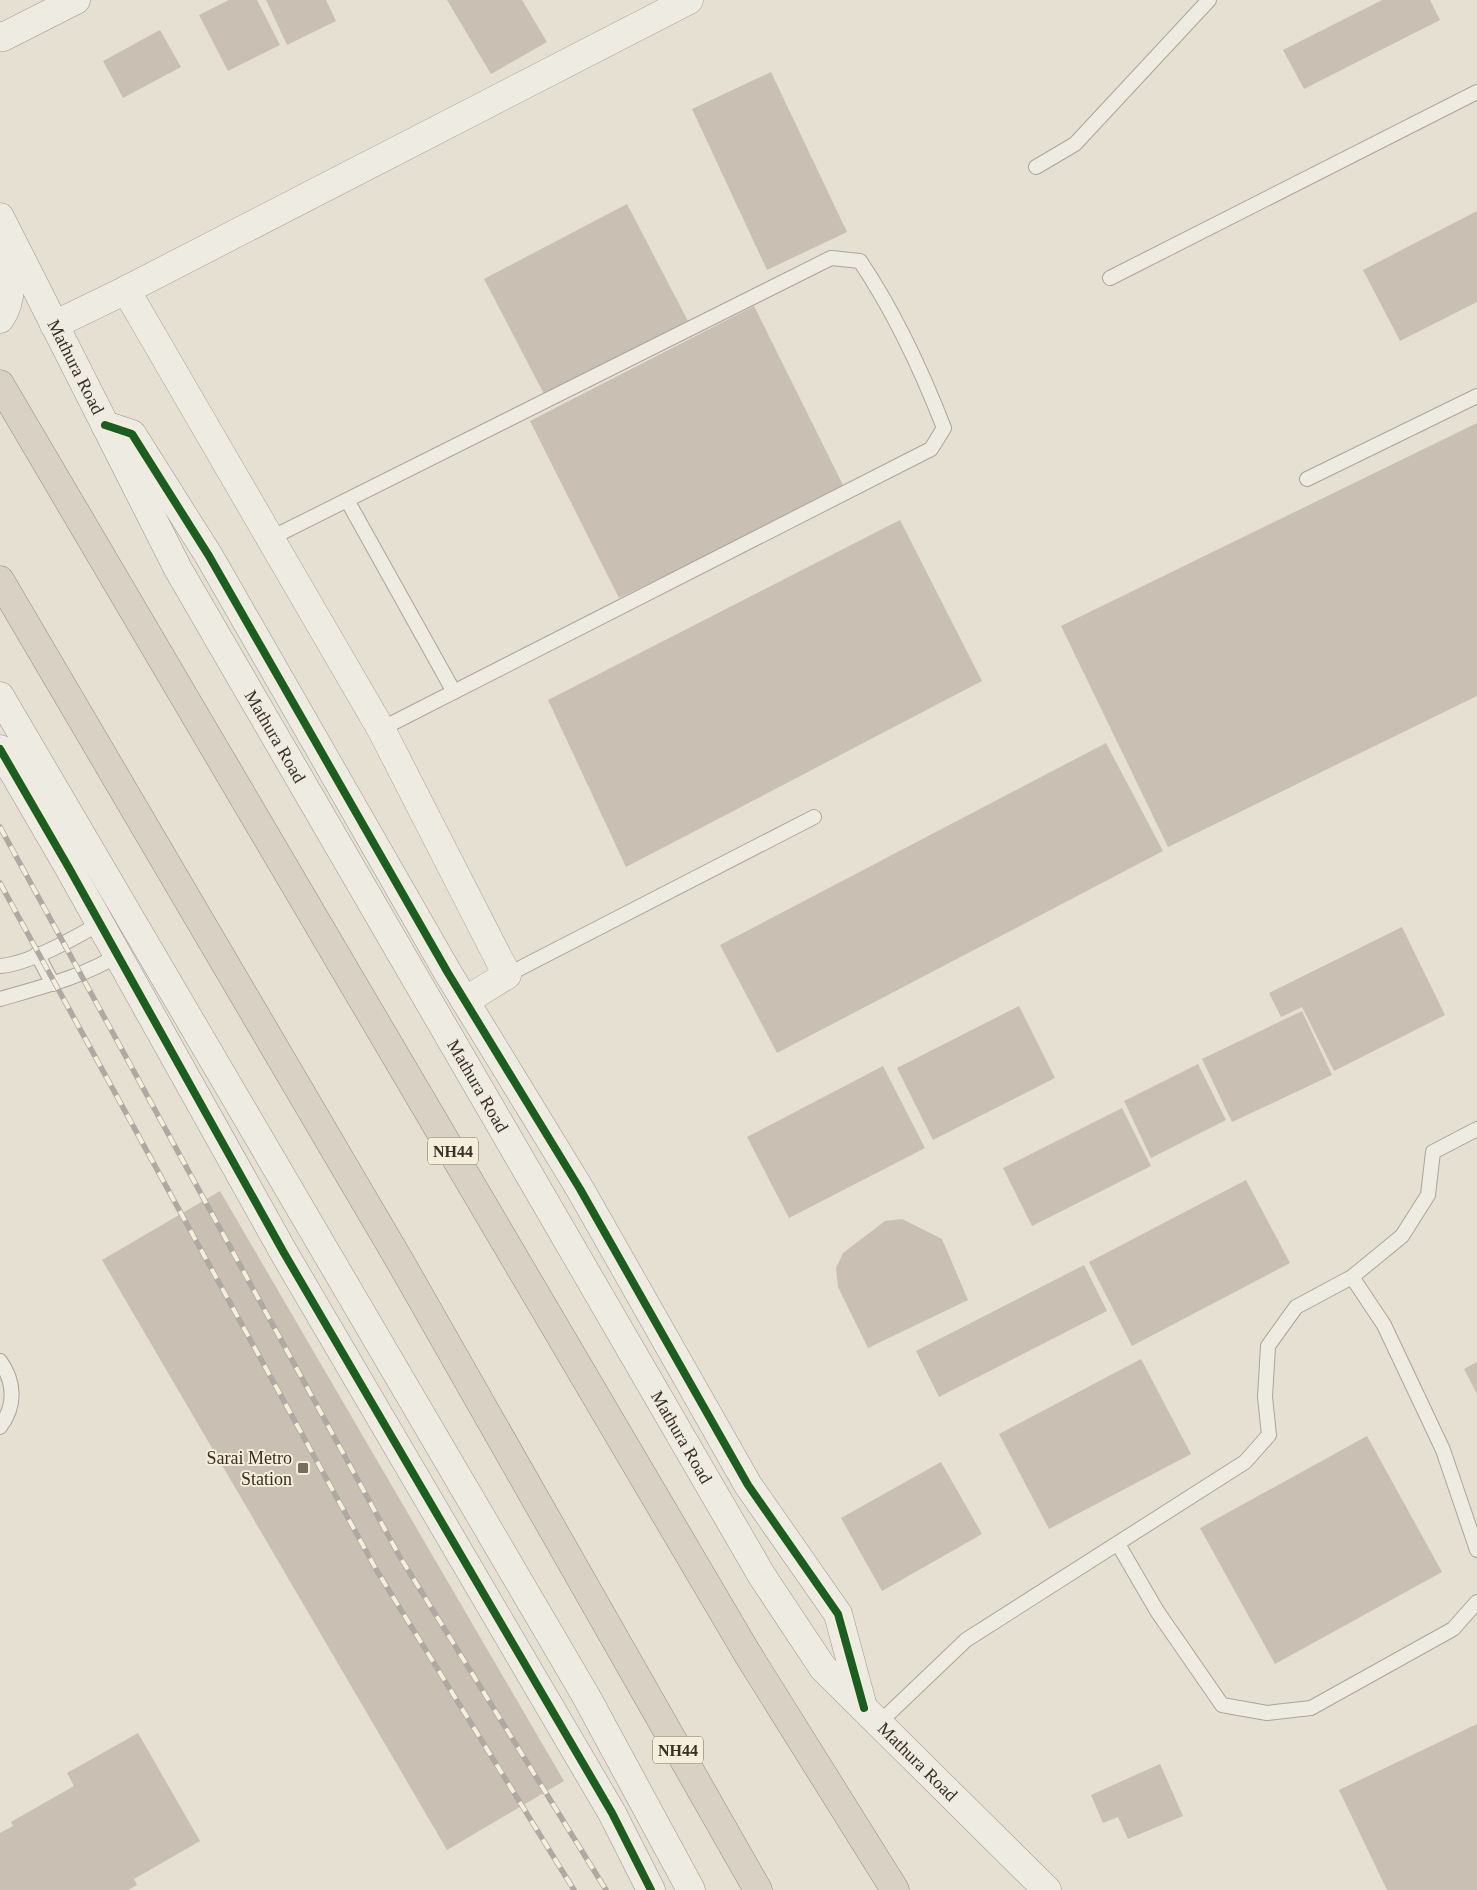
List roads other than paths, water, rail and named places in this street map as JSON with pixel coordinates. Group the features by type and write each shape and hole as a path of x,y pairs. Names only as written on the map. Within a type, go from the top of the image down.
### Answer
{"highway":[{"name":"NH44","path":"0,384 747,1653 895,1890"},
{"name":"NH44","path":"0,580 401,1263 758,1890"}],"street":[{"path":"1,39 76,0"},
{"path":"54,325 126,290 689,0"},
{"name":"Mathura Road","path":"0,217 178,568 762,1576 823,1668 1047,1890"},
{"path":"0,227 11,285 7,310 0,319"},
{"path":"126,290 381,729 507,975 465,1001"},
{"path":"105,425 132,434 209,556 465,1001 580,1189 740,1471 838,1614 871,1716"},
{"path":"0,696 581,1688 691,1890"},
{"path":"0,748 284,1253 612,1813 651,1890"},
{"path":"711,1488 740,1471"},
{"path":"612,1813 642,1801"}],"lane":[{"path":"1036,166 1075,144 1210,0"},
{"path":"1110,278 1477,92"},
{"path":"271,538 831,258 860,262 884,296 926,380 944,428 932,449 381,729"},
{"path":"1307,480 1477,396"},
{"path":"347,500 454,692"},
{"path":"507,975 814,817"},
{"path":"0,966 77,938 125,908"},
{"path":"0,999 53,984 105,964 143,940"},
{"path":"37,954 53,984"},
{"path":"871,1716 966,1640 1245,1462 1269,1435 1265,1397 1268,1346 1296,1307 1352,1277 1402,1236 1428,1195 1433,1152 1477,1129"},
{"path":"1352,1277 1384,1325 1439,1441 1477,1550"},
{"path":"0,1361 7,1370 12,1390 11,1408 0,1427"},
{"path":"1118,1544 1157,1612 1222,1705 1267,1713 1312,1708 1453,1629 1477,1602"}],"railway":[{"path":"0,827 400,1557 606,1890"},
{"path":"0,883 377,1571 574,1890"}],"place":[{"name":"Sarai Metro Station","path":"303,1468"}]}
